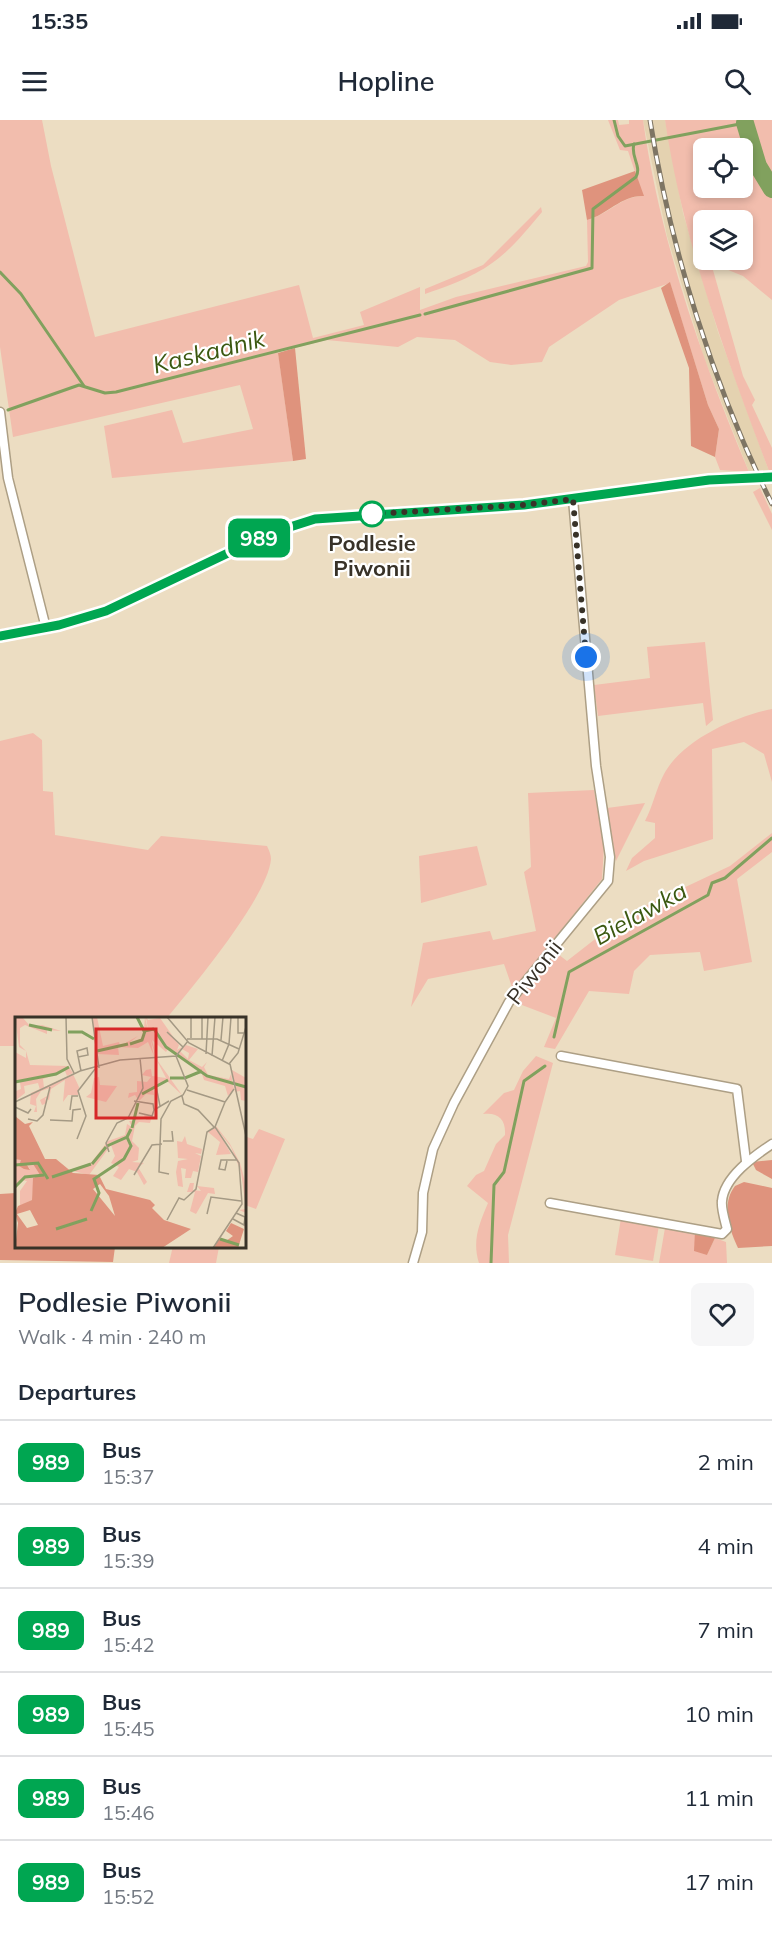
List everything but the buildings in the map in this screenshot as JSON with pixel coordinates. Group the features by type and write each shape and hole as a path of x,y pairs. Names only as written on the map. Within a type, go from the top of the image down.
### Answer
{"street":[{"path":"0,412 8,478 45,628"},
{"path":"0,636 45,628 106,611 268,534 315,519 524,505 709,480 772,477"},
{"name":"Piwonii","path":"413,1263 422,1232 423,1193 430,1157 454,1103 509,1002 608,881 610,857 596,766 573,499"},
{"path":"561,1056 737,1089 746,1161"},
{"path":"550,1203 722,1234 727,1230 722,1201 728,1186 746,1161 772,1144"}],"shaded area":[{"path":"0,120 42,120 51,166 95,337 299,285 313,338 364,325 360,312 420,287 420,310 456,297 586,266 588,262 587,220 627,199 643,196 628,151 620,150 608,120 618,120 619,125 629,124 629,120 643,120 660,210 685,299 715,387 749,472 720,470 715,457 719,429 708,405 670,283 619,300 549,347 542,362 511,365 490,362 455,340 417,337 398,347 327,340 278,352 293,461 112,478 104,426 172,410 183,443 253,429 240,385 13,437 0,347"},
{"path":"643,120 665,120 683,213 693,247 693,270 700,270 718,332 769,471 749,472 704,358 667,236"},
{"path":"665,120 772,120 772,300 743,276 728,270 753,270 753,210 693,210 693,250"},
{"path":"635,171 644,196 628,198 602,214 587,220 582,190"},
{"path":"541,207 542,212 528,229 491,264 463,279 425,294 425,289 483,265"},
{"path":"699,270 713,270 743,376 755,400 752,405 772,448 772,470 769,471 737,385"},
{"path":"670,282 708,405 719,429 715,457 691,446 689,368 661,288"},
{"path":"295,348 306,459 293,461 278,353"},
{"path":"760,488 772,514 772,530 753,492"},
{"path":"705,642 713,720 706,726 703,703 598,716 594,685 650,678 647,647"},
{"path":"772,709 772,782 764,754 744,742 712,749 713,839 644,861 626,871 632,858 655,838 655,823 645,821 661,780 672,762 683,750 711,731 742,717"},
{"path":"33,733 42,740 43,791 53,792 55,835 148,850 161,836 267,846 271,859 267,875 244,918 168,1017 15,1017 15,1046 0,1046 0,741"},
{"path":"594,790 604,846 602,879 513,990 504,964 428,979 411,1007 423,943 490,931 493,940 536,931 524,872 531,867 528,793"},
{"path":"645,803 616,861 607,808"},
{"path":"772,833 772,852 737,879 752,962 704,971 700,952 650,955 634,971 629,994 589,991 555,1049 544,1047 556,1018 514,1002 554,951 567,961 626,915 730,866"},
{"path":"477,846 487,885 421,903 419,856"},
{"path":"536,1056 553,1063 508,1235 509,1263 479,1263 476,1240 488,1203 467,1186 476,1175 484,1171 496,1144 505,1135 504,1125 500,1118 493,1114 483,1114 504,1093 514,1090 523,1071"},
{"path":"259,1129 285,1139 256,1209 246,1205 246,1137 253,1139"},
{"path":"772,1160 772,1179 756,1170 752,1162"},
{"path":"744,1182 772,1188 772,1246 738,1248 729,1225 727,1209 735,1186"},
{"path":"15,1193 15,1248 115,1248 113,1262 0,1260 0,1194"},
{"path":"621,1218 659,1225 653,1261 615,1255"},
{"path":"665,1228 695,1231 707,1255 715,1238 726,1242 727,1263 659,1263"},
{"path":"695,1231 715,1238 707,1255 694,1251"},
{"path":"173,1248 219,1248 216,1263 169,1263"}],"waterway":[{"path":"614,120 618,136 625,146 745,123"},
{"path":"745,123 758,166 772,189"},
{"name":"Kaskadnik","path":"425,314 592,268 593,209 636,177 638,169 633,153 634,144"},
{"path":"0,272 21,294 84,386"},
{"name":"Kaskadnik","path":"8,410 79,385 105,393 116,392 420,315"},
{"name":"Bielawka","path":"554,1037 569,972 708,895 712,883 725,878 772,838"},
{"name":"Bielawka","path":"491,1263 494,1185 504,1172 524,1081 545,1066"}],"railway":[{"path":"650,120 670,219 697,316 731,412 772,504"}],"bus line":[{"name":"989","path":"0,636 59,625 106,611 268,534 315,519 524,505 709,480 772,477"}],"place":[{"name":"Podlesie Piwonii","path":"372,514"}],"route":[{"path":"372,514 524,505 573,499 586,657"}]}
